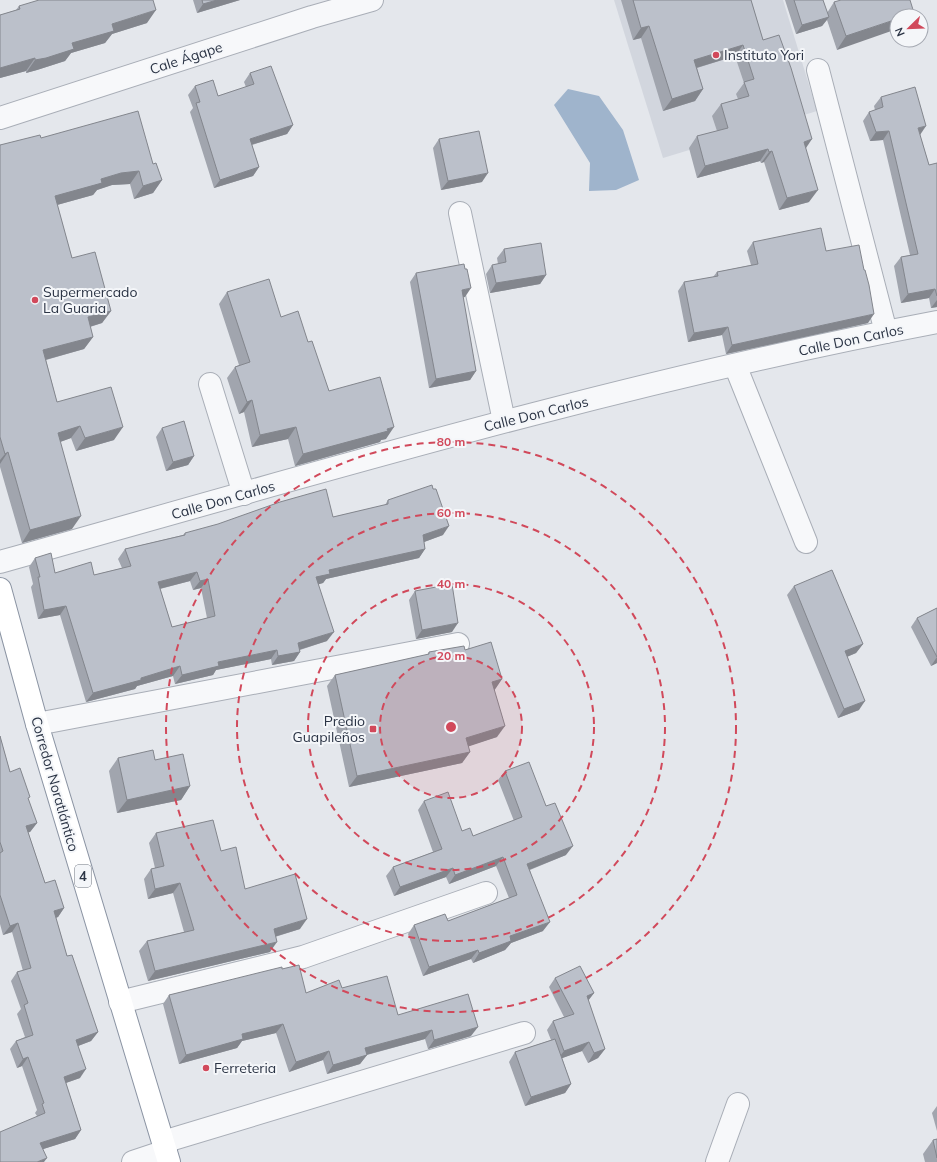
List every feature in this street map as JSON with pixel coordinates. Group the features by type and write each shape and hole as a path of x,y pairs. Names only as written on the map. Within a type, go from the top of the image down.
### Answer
{"highway":[{"name":"Corredor Noratlántico","path":"0,590 37,724 166,1152"}],"street":[{"name":"Cale Ágape","path":"0,118 312,17 372,0"},
{"path":"818,70 886,332"},
{"path":"460,213 504,421"},
{"name":"Calle Don Carlos","path":"0,562 504,421 735,364 937,322"},
{"path":"735,364 806,542"},
{"path":"210,384 244,494"},
{"path":"37,724 458,644"},
{"path":"120,1002 303,957 486,894"},
{"path":"133,1162 524,1033"},
{"path":"717,1162 738,1104"}],"shaded area":[{"name":"Instituto Yori","path":"614,0 783,0 817,111 663,158"}],"water":[{"path":"568,89 599,96 623,130 639,180 616,190 589,191 590,163 554,105"}],"building":[{"path":"39,0 153,0 156,10 112,24 114,31 72,43 74,49 46,58 35,60 35,58 0,68 0,15 20,9 19,6"},
{"path":"202,0 217,0 203,4"},
{"path":"633,0 751,0 763,40 779,35 791,68 812,139 804,142 818,190 787,198 772,151 769,152 768,149 705,166 697,136 728,128 721,104 749,96 744,82 754,79 743,45 694,60 703,89 672,99 649,26 641,28"},
{"path":"794,0 823,0 829,17 802,25"},
{"path":"841,0 910,0 912,8 889,8 889,22 846,36 834,2"},
{"path":"271,66 293,125 250,139 259,167 220,180 196,103 200,102 195,86 213,80 218,96 254,84 250,73"},
{"path":"915,87 926,126 918,128 929,165 937,163 937,296 935,289 908,294 901,257 918,254 889,131 876,132 869,112 883,107 881,97"},
{"path":"138,111 153,164 156,163 162,180 143,186 139,171 121,173 101,179 102,183 55,196 72,258 95,252 111,311 88,317 93,337 43,350 57,402 111,387 123,427 85,438 80,426 58,433 81,516 30,530 8,452 5,454 0,437 0,145 40,135 41,138"},
{"path":"479,131 488,173 448,181 439,139"},
{"path":"821,228 826,251 859,245 864,270 869,285 874,314 732,345 728,327 694,333 684,282 718,276 717,272 758,264 753,242"},
{"path":"541,243 546,275 496,283 492,265 506,262 504,249"},
{"path":"464,264 465,269 467,269 471,288 462,290 476,371 436,379 416,273"},
{"path":"269,279 281,317 298,311 308,342 312,341 329,391 380,377 394,427 387,429 388,431 303,454 296,427 260,435 252,400 247,402 235,367 250,362 227,292"},
{"path":"184,421 194,456 173,462 162,428"},
{"path":"432,485 433,489 436,489 449,526 423,535 425,549 329,570 330,574 316,577 334,632 298,643 300,652 278,656 277,650 218,662 219,666 182,675 180,666 141,678 141,680 93,693 66,606 44,610 38,577 40,577 35,558 51,553 55,573 91,562 94,575 131,566 125,549 185,535 185,533 218,524 280,502 326,489 333,517 388,504 388,500","holes":["197,572 200,581 208,579 215,616 172,627 158,582"]},
{"path":"832,570 863,644 845,651 865,701 844,709 794,586"},
{"path":"452,584 458,623 422,630 415,591"},
{"path":"937,608 937,657 917,618"},
{"path":"491,642 502,679 492,682 505,726 466,738 470,752 357,776 335,675 429,654 429,652 464,646 465,650"},
{"path":"0,736 10,772 20,768 30,797 28,798 37,823 26,826 45,883 55,880 64,908 54,911 67,956 72,955 98,1032 76,1040 86,1069 64,1077 81,1130 40,1143 47,1158 37,1162 0,1162 0,1132 45,1113 42,1104 44,1103 28,1057 23,1059 16,1041 33,1035 24,1005 28,1003 17,972 31,968 18,923 10,926 0,895 0,853 3,851 0,842"},
{"path":"153,750 155,760 183,754 190,786 127,800 118,758"},
{"path":"529,762 546,806 555,803 573,846 527,864 550,922 510,936 511,941 479,953 478,950 429,967 414,925 445,914 448,921 517,895 503,857 455,875 453,868 400,887 393,867 442,849 424,801 448,792 462,831 470,828 473,836 522,817 505,771"},
{"path":"213,820 221,851 236,847 245,889 295,874 307,919 274,929 277,942 155,971 147,941 194,930 180,883 155,889 151,869 164,866 156,833"},
{"path":"299,965 306,993 339,980 342,988 387,976 398,1015 468,994 478,1027 434,1040 432,1030 365,1048 367,1055 333,1065 329,1051 296,1062 283,1024 242,1034 243,1039 186,1055 169,995 282,967 282,969"},
{"path":"580,966 594,993 587,996 605,1049 594,1053 589,1042 564,1051 553,1021 574,1014 555,978"},
{"path":"555,1039 571,1084 531,1097 515,1052"},
{"path":"937,1139 937,1158 933,1140"}],"place":[{"name":"Instituto Yori","path":"716,55"},
{"name":"Supermercado La Guaria","path":"35,300"},
{"name":"Predio Guapileños","path":"373,729"},
{"name":"Ferreteria","path":"206,1068"}]}
